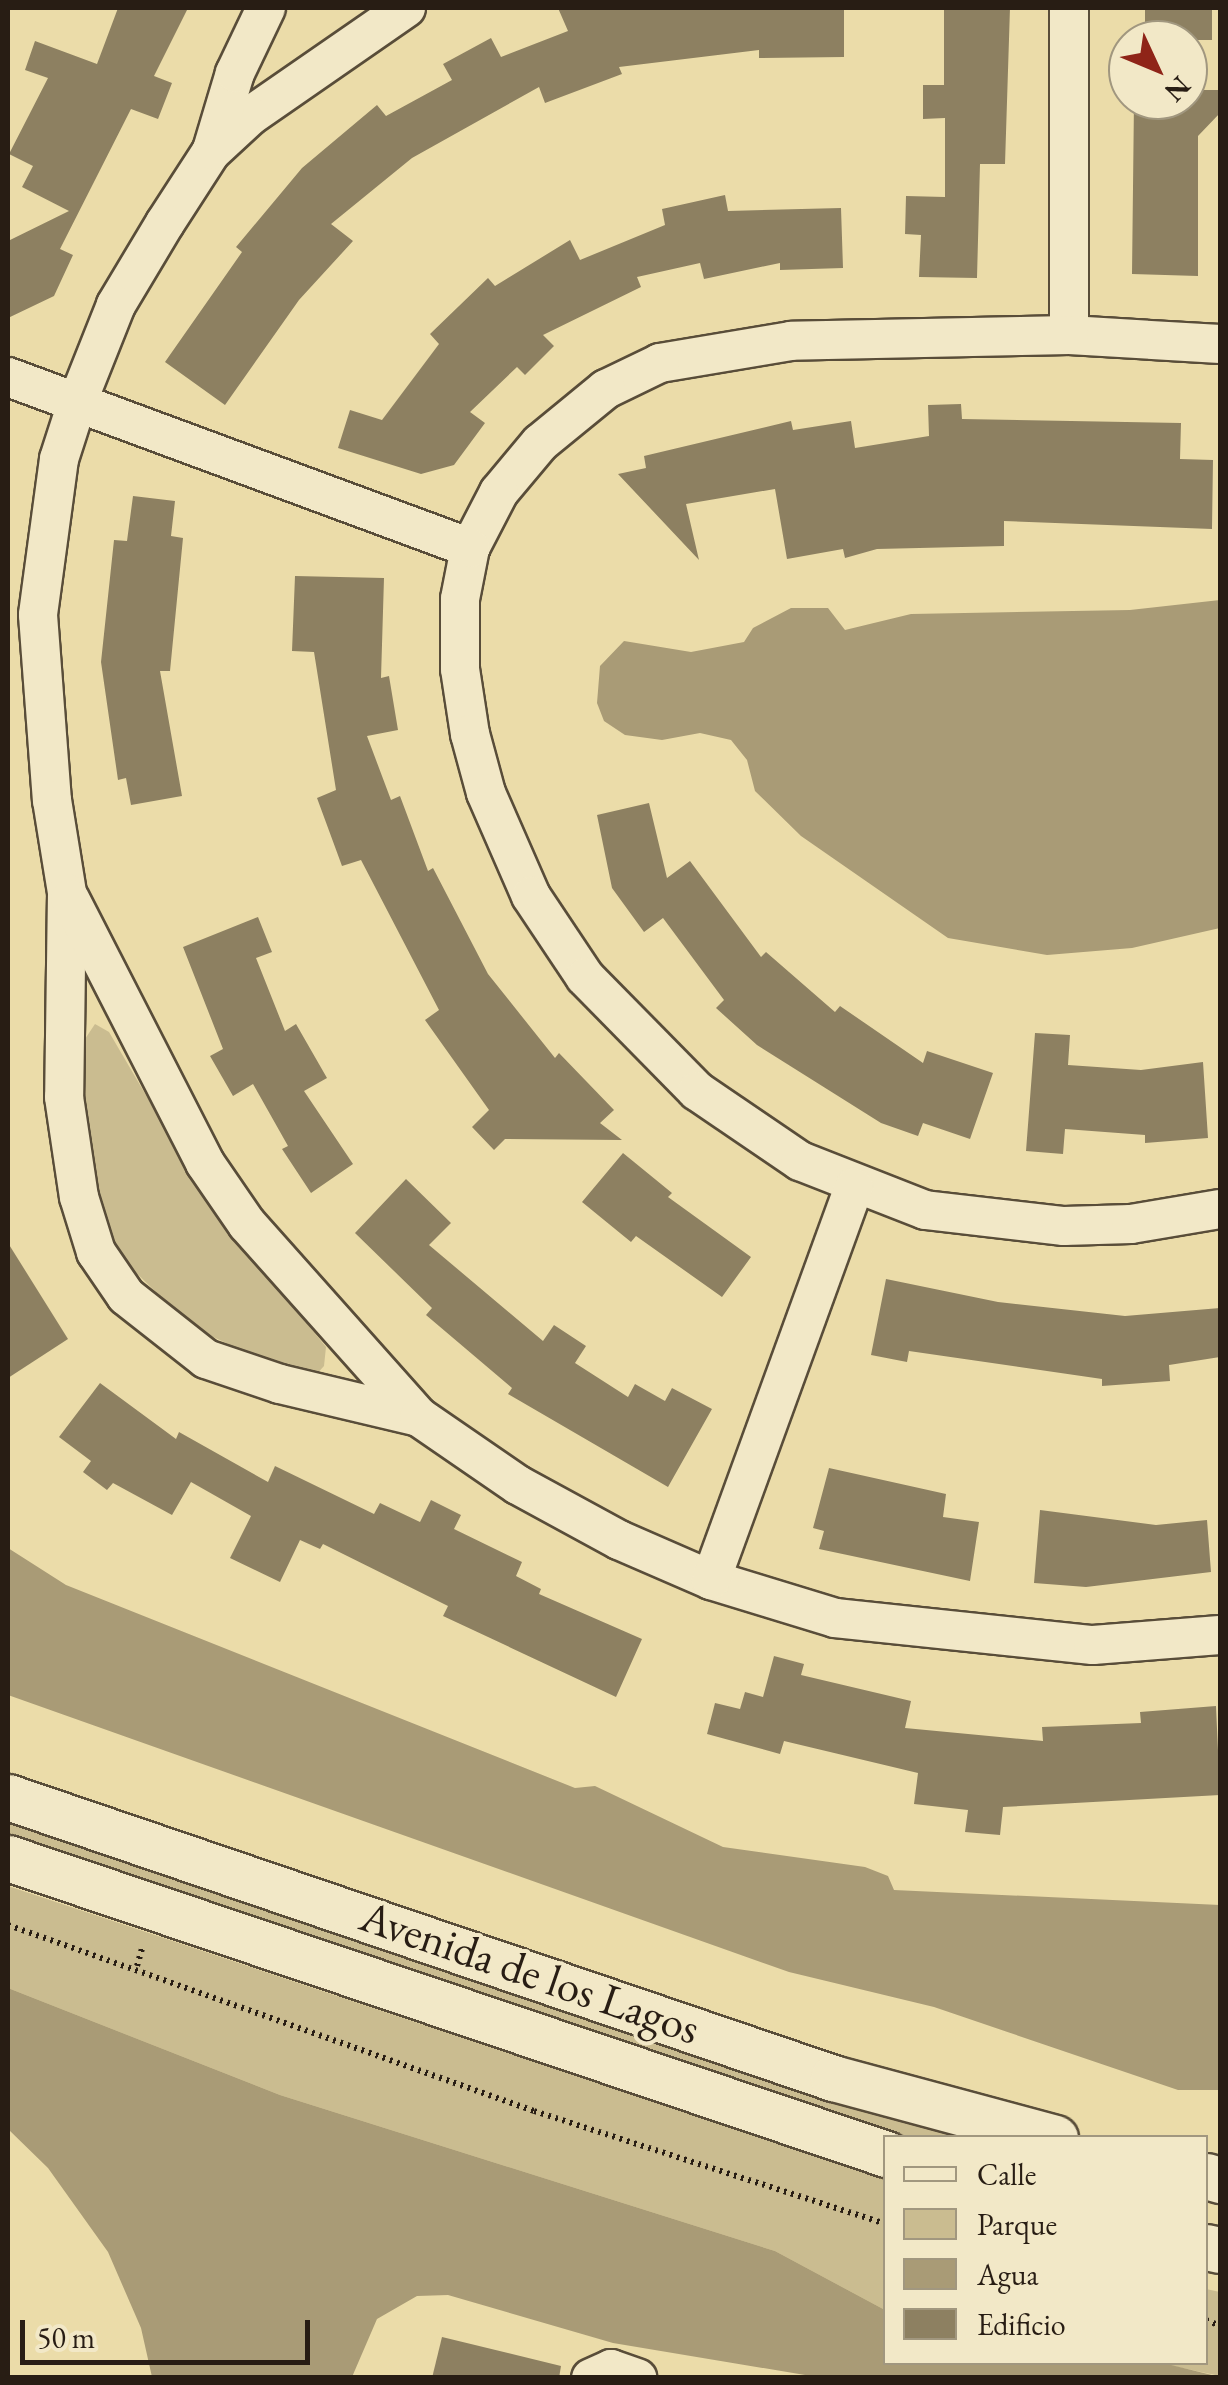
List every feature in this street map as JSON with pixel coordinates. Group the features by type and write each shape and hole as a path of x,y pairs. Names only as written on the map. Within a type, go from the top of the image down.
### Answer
{"street":[{"path":"266,8 234,73 211,152 116,305 77,403 60,459 38,615 52,800 67,893 60,1017 71,1147 96,1252 126,1296 206,1358 280,1384 419,1417"},
{"path":"211,152 311,70 406,8"},
{"path":"1069,8 1069,334"},
{"path":"1220,344 1069,334 791,341 660,363 606,389 540,443 499,492 470,548 460,634 470,734 486,793 530,896 586,978 697,1091 784,1151 854,1187 926,1210 1031,1224 1131,1224 1220,1208"},
{"path":"8,378 470,548"},
{"path":"67,893 204,1163 308,1300 419,1417 518,1485 619,1540 710,1580 835,1618 1000,1640 1092,1645 1220,1635"},
{"path":"710,1580 854,1187"},
{"name":"Avenida de los Lagos","path":"8,1797 833,2078 1044,2135"},
{"name":"Avenida de los Lagos","path":"8,1858 883,2153"},
{"path":"591,2378 610,2369 637,2378"}],"path":[{"path":"8,1925 111,1964 137,1966 226,2006 883,2223"},
{"path":"137,1966 143,1946"}],"green space":[{"path":"95,1024 109,1032 209,1203 326,1347 324,1366 314,1377 294,1375 192,1327 125,1262 101,1222 75,1054"},
{"path":"8,1817 978,2135 886,2135 8,1840"},
{"path":"8,1886 883,2178 883,2309 775,2251 280,2095 8,1988"},
{"path":"1208,2289 1220,2292 1220,2376 1168,2365 1208,2365"}],"water":[{"path":"1220,600 1220,928 1132,948 1047,955 948,938 801,836 755,791 747,760 731,740 700,733 662,740 625,735 604,721 597,703 600,666 624,641 691,652 744,642 753,628 791,608 828,608 845,630 911,614 1130,610"},
{"path":"8,1548 66,1585 575,1788 595,1786 723,1847 865,1867 888,1876 894,1890 1220,1905 1220,2090 1178,2090 934,2007 789,1972 8,1695"},
{"path":"8,1988 280,2095 775,2251 883,2309 883,2365 1171,2365 1220,2377 817,2377 613,2343 448,2295 417,2296 377,2319 352,2377 152,2377 141,2328 108,2252 48,2168 8,2129"}],"building":[{"path":"118,8 188,8 154,76 172,83 158,119 131,109 60,249 73,255 54,296 8,318 8,241 69,211 22,187 33,166 9,154 48,78 25,70 35,41 97,64"},
{"path":"558,8 844,8 844,57 759,58 759,50 619,67 622,74 545,103 539,87 412,158 331,224 353,241 299,300 225,405 165,362 242,252 236,247 302,168 377,105 386,116 452,80 443,64 491,38 501,57 568,31"},
{"path":"944,8 1010,8 1005,164 980,164 977,278 919,277 921,235 905,234 906,196 945,197 945,118 923,119 923,85 944,85"},
{"path":"1145,8 1212,8 1212,40 1208,40 1208,20 1145,20"},
{"path":"1208,90 1220,90 1220,113 1198,136 1198,276 1132,274 1134,120 1208,120"},
{"path":"725,195 728,211 841,208 843,268 780,270 780,263 704,279 700,263 637,277 641,287 543,335 554,346 525,375 517,367 470,412 485,423 454,465 421,474 338,448 350,410 382,420 439,344 430,334 488,278 495,286 570,240 580,260 665,225 662,209"},
{"path":"961,404 962,419 1181,423 1180,459 1213,460 1212,529 1004,521 1004,546 877,549 845,558 843,549 787,559 775,489 686,504 699,560 618,474 646,468 644,456 791,421 793,430 851,421 855,448 929,436 928,405"},
{"path":"133,496 175,501 171,536 183,538 170,671 160,671 182,796 131,805 126,778 118,780 101,662 114,540 127,541"},
{"path":"295,576 384,578 381,678 389,676 398,730 367,736 391,800 400,796 428,871 433,868 488,974 555,1058 559,1053 614,1110 600,1123 622,1140 505,1139 494,1150 472,1127 489,1110 425,1020 439,1010 361,860 342,866 317,798 336,790 314,652 292,651"},
{"path":"649,803 667,878 690,861 761,957 766,952 835,1012 840,1006 923,1063 927,1051 993,1073 970,1139 923,1123 918,1136 881,1123 757,1045 716,1008 724,1000 663,918 644,932 612,888 597,815"},
{"path":"258,917 272,952 256,958 285,1031 296,1024 327,1078 304,1091 353,1164 311,1193 282,1149 288,1146 253,1084 233,1096 210,1056 223,1049 183,947"},
{"path":"1035,1033 1070,1035 1068,1065 1141,1070 1203,1062 1208,1138 1145,1143 1145,1135 1065,1129 1063,1154 1026,1151"},
{"path":"623,1153 672,1193 668,1197 751,1257 722,1297 636,1236 631,1242 582,1202"},
{"path":"406,1179 451,1223 429,1245 543,1341 554,1325 586,1346 575,1363 628,1397 635,1384 665,1401 672,1388 712,1409 668,1487 508,1394 512,1388 426,1315 432,1308 355,1233"},
{"path":"8,1243 68,1339 8,1378"},
{"path":"886,1279 998,1302 1125,1316 1220,1308 1220,1357 1169,1365 1170,1381 1102,1386 1102,1379 909,1351 907,1362 871,1355"},
{"path":"100,1383 176,1439 179,1432 268,1482 275,1466 374,1514 380,1503 420,1522 431,1500 461,1515 454,1529 522,1562 516,1576 541,1589 539,1594 642,1639 616,1697 443,1616 448,1606 323,1544 320,1549 300,1540 280,1582 230,1558 251,1516 191,1482 172,1515 113,1483 107,1490 83,1472 91,1461 59,1437"},
{"path":"829,1468 946,1494 943,1517 979,1522 970,1581 819,1549 824,1531 813,1528"},
{"path":"1040,1510 1156,1525 1207,1520 1211,1572 1086,1587 1034,1583"},
{"path":"774,1656 804,1664 801,1675 911,1701 905,1728 1043,1741 1042,1727 1141,1723 1140,1712 1216,1706 1220,1795 1003,1807 1000,1835 965,1832 968,1810 914,1804 918,1773 784,1741 780,1754 707,1734 715,1703 740,1709 745,1692 763,1697"},
{"path":"442,2337 561,2366 559,2378 432,2378"}]}
